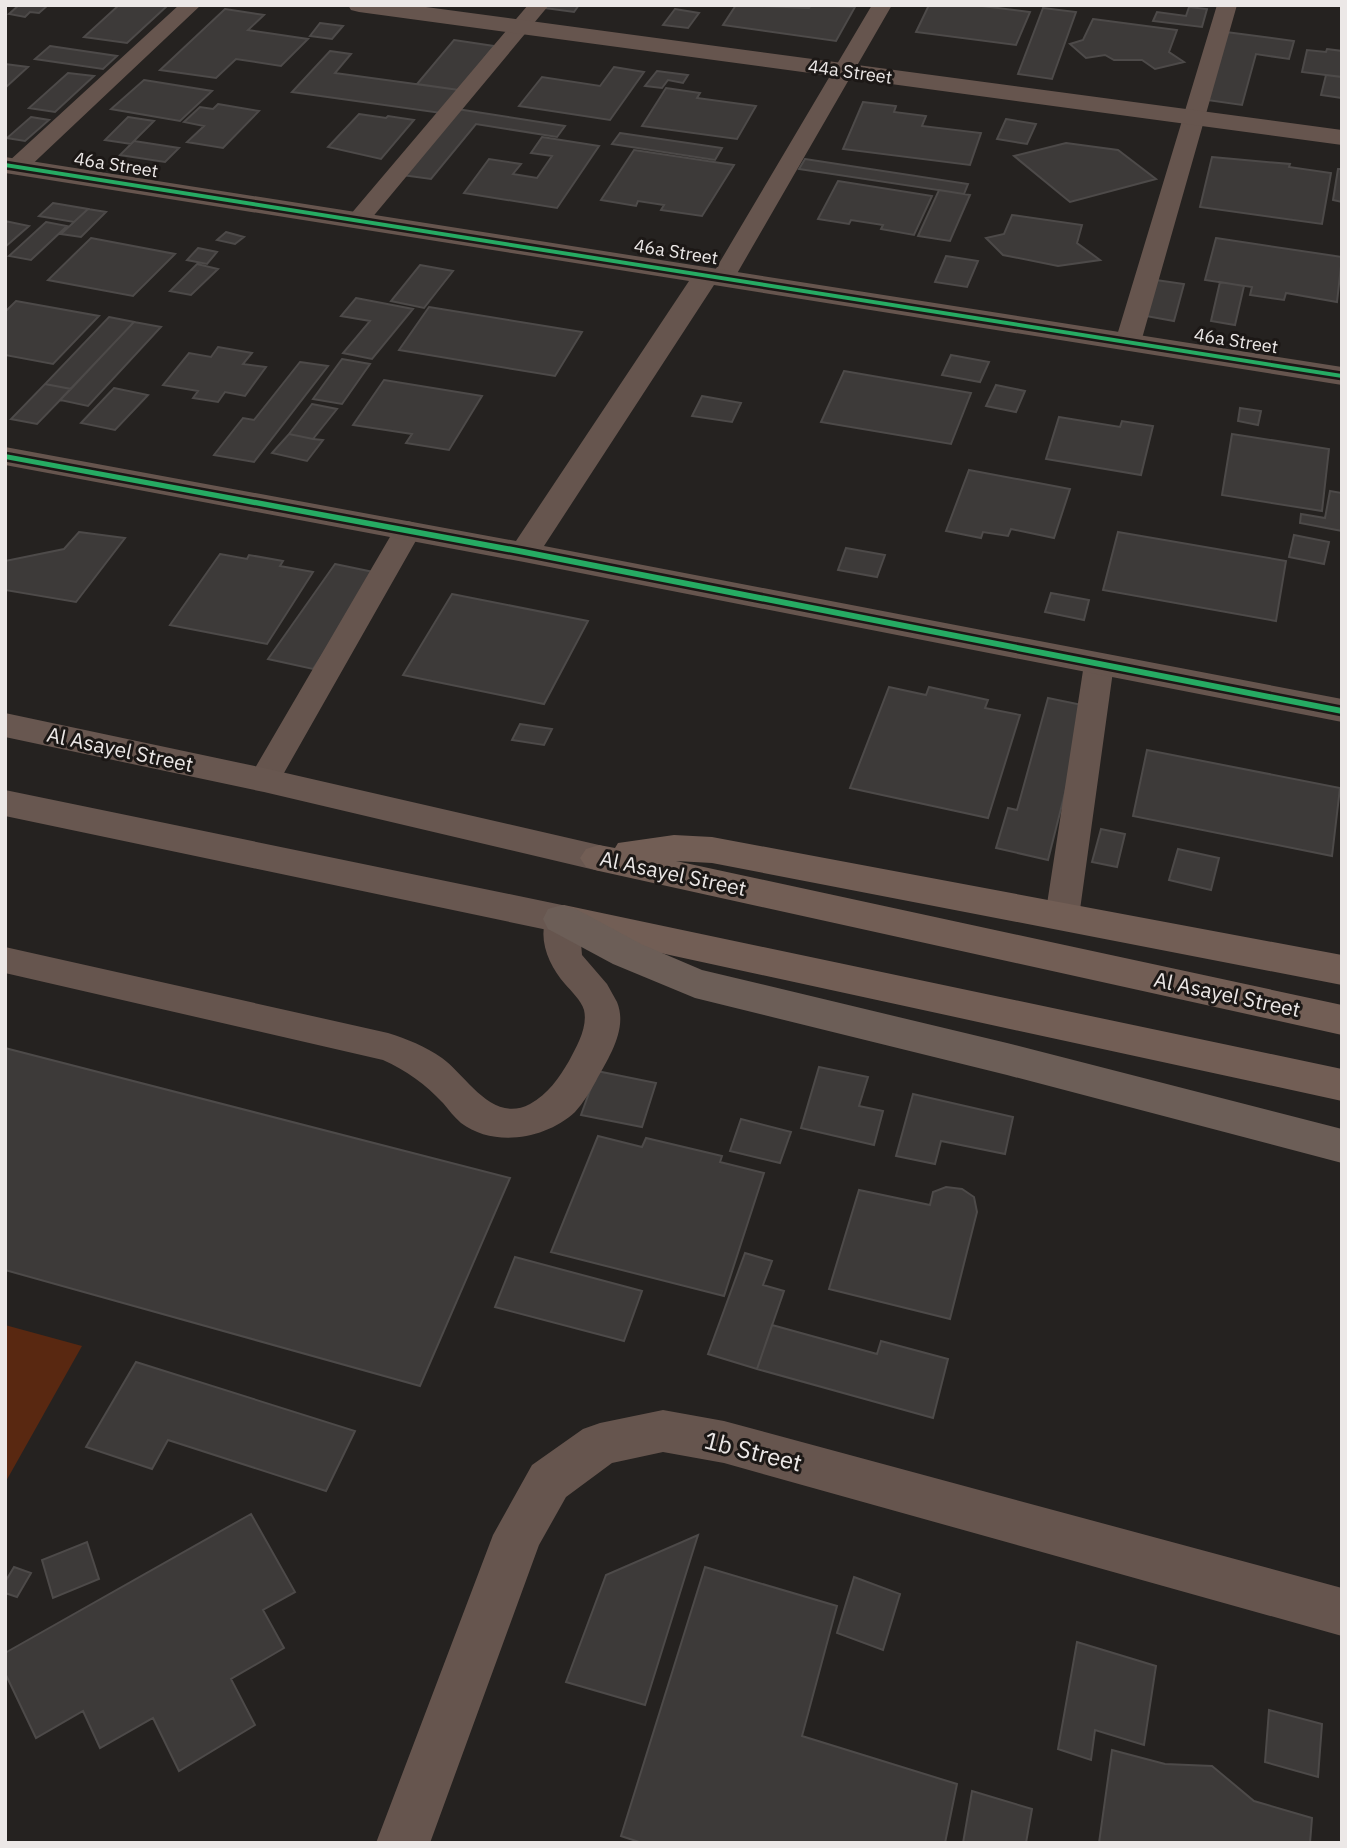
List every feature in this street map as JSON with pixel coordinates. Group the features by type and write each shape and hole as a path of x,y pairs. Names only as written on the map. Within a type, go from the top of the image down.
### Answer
{"highway":[{"path":"562,919 647,965 695,983 1007,1059 1342,1146"}],"main road":[{"name":"Al Asayel Street","path":"5,725 1342,1020"},
{"path":"5,803 1342,1085"},
{"path":"599,858 674,848 712,850 1342,970"}],"street":[{"name":"44a Street","path":"359,5 1342,138"},
{"name":"46a Street","path":"11,166 1342,376"},
{"path":"524,552 715,276"},
{"path":"5,456 524,552 1342,711"},
{"name":"1b Street","path":"403,1843 518,1535 549,1481 600,1444 663,1431 724,1443 1342,1612"}],"lane":[{"path":"11,166 191,5"},
{"path":"358,220 539,5"},
{"path":"715,276 844,71 882,5"},
{"path":"1128,342 1227,5"},
{"path":"264,780 408,530"},
{"path":"1062,918 1098,664"},
{"path":"5,960 388,1047 412,1055 432,1068 480,1116 505,1123 534,1120 558,1107 572,1087 599,1035 603,1018 599,1001 574,971 564,954 562,919"}],"shaded area":[{"path":"5,1325 82,1346 5,1483"}],"building":[{"path":"19,5 48,5 39,13 30,12 25,17 9,14"},
{"path":"119,5 167,6 127,43 84,37"},
{"path":"548,5 579,5 574,12 545,8"},
{"path":"736,5 855,7 836,41 723,25"},
{"path":"929,5 974,5 1030,12 1016,45 916,32"},
{"path":"1189,7 1207,9 1202,27 1153,21 1157,12 1186,16"},
{"path":"1043,8 1076,12 1052,79 1018,74"},
{"path":"225,9 264,15 248,30 308,39 281,66 236,59 216,78 160,70"},
{"path":"675,9 699,13 688,28 663,25"},
{"path":"1093,19 1177,30 1169,52 1184,62 1155,69 1142,60 1114,60 1105,55 1086,58 1070,44 1083,40"},
{"path":"320,23 343,26 332,39 310,36"},
{"path":"1226,32 1294,41 1289,59 1256,54 1242,105 1207,100"},
{"path":"454,40 494,46 459,90 417,84"},
{"path":"50,46 117,56 103,69 35,59"},
{"path":"1327,49 1342,51 1342,77 1302,72 1307,50 1326,52"},
{"path":"330,51 351,54 335,73 459,90 441,113 292,92"},
{"path":"5,64 28,67 5,88"},
{"path":"614,67 644,72 610,120 519,106 542,77 600,86"},
{"path":"657,71 688,75 683,83 668,80 662,88 645,86"},
{"path":"68,73 94,76 55,112 29,108"},
{"path":"1326,75 1342,77 1342,98 1321,95"},
{"path":"144,80 212,91 180,121 111,109"},
{"path":"666,88 700,93 697,98 756,106 737,139 642,126"},
{"path":"863,102 896,106 894,112 926,116 922,126 981,133 970,165 843,149"},
{"path":"218,104 259,111 223,148 187,142 204,126 184,122 200,107 213,109"},
{"path":"457,109 565,126 557,137 476,124 431,179 402,175"},
{"path":"359,114 414,120 381,159 328,147"},
{"path":"31,117 49,120 25,141 7,138"},
{"path":"128,117 154,121 131,144 105,140"},
{"path":"1006,119 1036,124 1027,144 997,139"},
{"path":"620,133 722,148 715,160 612,144"},
{"path":"542,137 599,146 557,208 464,193 489,159 521,164 513,174 537,178 552,156 531,153"},
{"path":"134,141 179,148 165,162 120,155"},
{"path":"1066,143 1118,150 1156,179 1070,202 1014,156"},
{"path":"634,150 734,165 702,216 661,210 664,205 638,201 636,206 601,200"},
{"path":"1212,157 1290,164 1289,167 1331,173 1322,224 1200,207"},
{"path":"805,159 968,184 964,194 799,169"},
{"path":"1338,169 1342,169 1342,202 1333,200"},
{"path":"838,181 932,196 914,235 881,229 883,225 851,220 849,224 818,219"},
{"path":"939,190 970,195 950,241 918,236"},
{"path":"53,203 88,209 74,222 39,216"},
{"path":"88,209 106,212 81,237 61,234"},
{"path":"1012,215 1082,225 1077,243 1100,260 1058,266 1003,255 986,238 1004,234"},
{"path":"5,221 29,226 5,247"},
{"path":"46,222 67,226 31,260 9,256"},
{"path":"226,232 244,237 235,244 217,240"},
{"path":"91,238 175,254 133,296 48,280"},
{"path":"1216,238 1342,257 1337,302 1286,293 1284,300 1250,295 1252,287 1205,280"},
{"path":"198,248 217,252 207,264 187,260"},
{"path":"946,256 978,261 967,287 935,282"},
{"path":"197,264 218,269 191,295 170,291"},
{"path":"420,265 453,271 424,308 391,301"},
{"path":"1156,280 1184,284 1174,321 1146,316"},
{"path":"1220,282 1244,286 1235,325 1211,321"},
{"path":"356,298 413,309 372,359 343,353 370,321 341,316"},
{"path":"16,301 99,316 53,364 5,355 5,312"},
{"path":"429,307 582,332 555,376 399,350"},
{"path":"109,317 134,322 71,389 45,384"},
{"path":"134,322 161,327 88,406 60,400"},
{"path":"218,347 252,353 243,364 266,367 245,396 225,392 218,402 193,398 198,391 163,385 189,353 211,357"},
{"path":"951,355 989,362 980,382 942,375"},
{"path":"342,359 370,364 342,404 313,399"},
{"path":"300,362 328,366 254,462 214,455 243,418 254,420"},
{"path":"844,371 971,393 951,444 821,422"},
{"path":"384,380 482,396 449,450 406,443 412,434 353,425"},
{"path":"45,384 71,389 37,424 11,419"},
{"path":"996,385 1025,391 1016,412 986,406"},
{"path":"114,388 148,395 115,430 81,423"},
{"path":"702,396 741,403 732,422 692,416"},
{"path":"312,404 337,409 313,439 289,434"},
{"path":"1240,408 1261,411 1258,425 1238,421"},
{"path":"1059,417 1120,427 1122,421 1153,426 1141,475 1046,459"},
{"path":"289,434 323,440 307,461 272,453"},
{"path":"1232,434 1329,449 1322,511 1222,495"},
{"path":"969,470 1070,489 1054,538 1011,529 1008,536 983,532 981,538 946,531"},
{"path":"1330,491 1342,493 1342,531 1300,523 1301,514 1325,518"},
{"path":"79,532 125,538 76,602 5,590 5,561 64,549"},
{"path":"1118,532 1286,561 1276,621 1103,590"},
{"path":"1294,535 1329,542 1324,564 1289,557"},
{"path":"846,548 885,555 877,577 838,570"},
{"path":"220,554 247,559 249,555 283,561 280,566 313,572 267,644 170,625"},
{"path":"335,564 378,573 313,669 268,659"},
{"path":"1051,593 1089,600 1084,620 1045,612"},
{"path":"452,594 588,621 544,704 403,675"},
{"path":"889,687 926,695 929,687 988,700 985,708 1020,715 988,818 850,788"},
{"path":"1048,698 1087,706 1048,860 996,848 1008,808 1017,810"},
{"path":"520,724 552,729 544,745 512,740"},
{"path":"1147,750 1340,788 1332,856 1133,816"},
{"path":"1101,829 1125,834 1117,867 1092,862"},
{"path":"1178,849 1219,858 1211,890 1169,880"},
{"path":"5,1048 510,1178 420,1386 5,1270"},
{"path":"819,1067 868,1077 859,1106 883,1111 874,1145 801,1128"},
{"path":"597,1071 656,1083 642,1127 581,1115"},
{"path":"913,1094 1013,1117 1005,1154 941,1141 935,1164 896,1156"},
{"path":"741,1119 791,1132 780,1163 730,1151"},
{"path":"598,1136 642,1147 646,1138 722,1156 720,1162 764,1173 724,1296 551,1252"},
{"path":"946,1187 962,1189 974,1197 977,1212 950,1319 829,1289 859,1190 930,1205 933,1192"},
{"path":"745,1253 772,1261 763,1285 784,1291 757,1369 708,1354"},
{"path":"515,1257 642,1291 624,1341 495,1307"},
{"path":"772,1325 877,1354 881,1341 948,1359 933,1418 757,1369"},
{"path":"136,1362 355,1431 326,1491 168,1440 152,1469 86,1447"},
{"path":"251,1514 295,1592 263,1610 284,1648 231,1679 255,1725 179,1771 153,1718 100,1748 83,1711 36,1738 5,1673 5,1653"},
{"path":"698,1535 645,1705 566,1682 606,1575"},
{"path":"87,1542 99,1579 53,1598 42,1560"},
{"path":"14,1567 31,1573 17,1597 5,1593 5,1582"},
{"path":"705,1567 837,1606 802,1736 957,1784 945,1843 642,1843 621,1836"},
{"path":"854,1577 900,1594 883,1650 837,1633"},
{"path":"1077,1642 1156,1666 1144,1745 1095,1730 1091,1760 1058,1749"},
{"path":"1269,1710 1322,1724 1318,1777 1265,1762"},
{"path":"1112,1750 1165,1764 1212,1766 1254,1801 1312,1818 1310,1843 1099,1843"},
{"path":"972,1791 1032,1809 1026,1843 963,1843"}],"cycle path":[{"path":"5,165 1342,376"},
{"path":"5,456 524,552 1342,711"}]}
